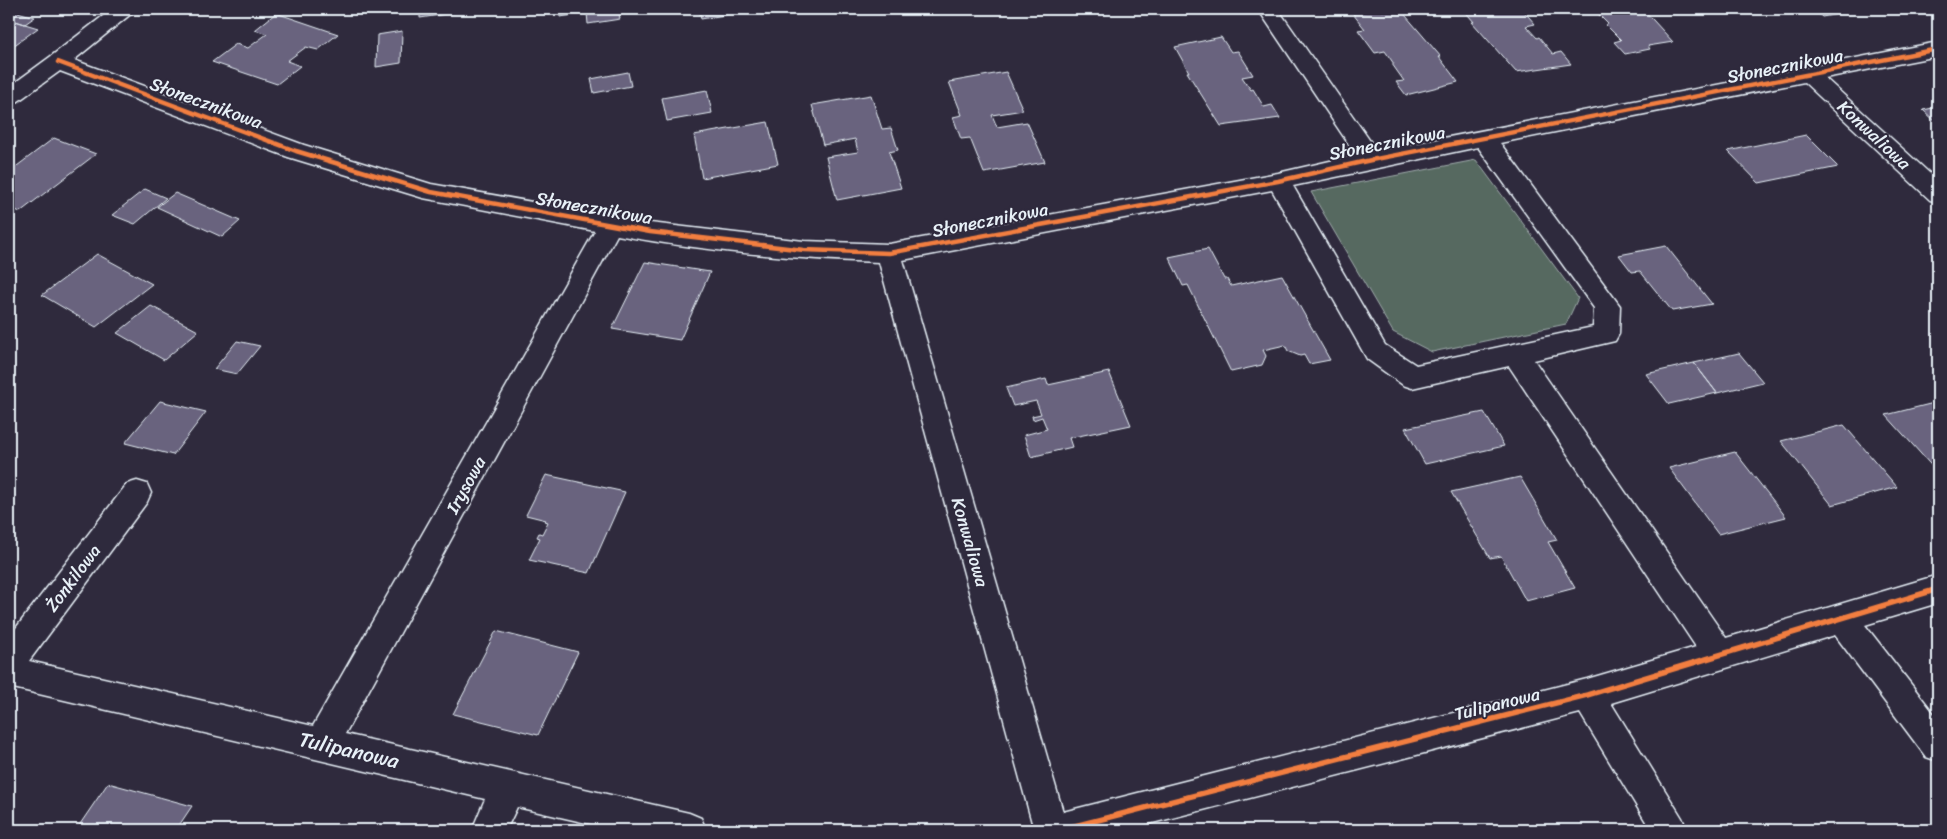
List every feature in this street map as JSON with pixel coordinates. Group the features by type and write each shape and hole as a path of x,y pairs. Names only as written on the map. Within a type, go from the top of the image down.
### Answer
{"street":[{"path":"9,97 58,62 124,9"},
{"path":"1268,9 1371,160"},
{"name":"Słonecznikowa","path":"58,62 296,151 431,192 650,232 804,250 888,253 1278,180 1371,160 1938,50"},
{"name":"Konwaliowa","path":"1809,75 1938,194"},
{"path":"1278,180 1376,352 1412,377 1606,334 1607,306 1484,138"},
{"name":"Irysowa","path":"321,744 610,225"},
{"name":"Konwaliowa","path":"888,253 1051,830"},
{"path":"1516,355 1719,654"},
{"name":"Żonkilowa","path":"9,662 136,493"},
{"name":"Tulipanowa","path":"1059,830 1587,695 1938,589"},
{"path":"1841,618 1938,745"},
{"name":"Tulipanowa","path":"9,672 690,830"},
{"path":"1587,695 1670,830"},
{"path":"489,830 508,787"}],"green space":[{"path":"1476,160 1578,298 1566,324 1432,352 1393,332 1311,192"}],"building":[{"path":"420,9 480,9 420,18"},
{"path":"559,9 618,9 620,19 588,24 587,13 560,17"},
{"path":"699,9 741,9 742,12 701,19"},
{"path":"1380,9 1382,11 1400,9 1441,57 1439,57 1458,82 1406,95 1396,82 1404,81 1392,64 1394,64 1385,51 1375,53 1358,30 1365,29 1353,14"},
{"path":"1463,9 1522,9 1535,24 1526,26 1537,38 1539,37 1553,54 1561,52 1571,64 1516,72"},
{"path":"1582,9 1643,9 1673,42 1648,46 1650,49 1625,54 1614,42 1621,40 1606,25 1608,24 1597,13 1587,14"},
{"path":"1813,9 1865,9 1822,17"},
{"path":"14,11 35,17 25,24 9,19 9,15"},
{"path":"276,13 338,34 318,50 306,47 287,61 300,66 277,84 212,62 236,44 248,48 267,34 255,30"},
{"path":"9,19 25,24 38,28 9,49"},
{"path":"402,31 401,63 376,67 377,35"},
{"path":"1221,37 1231,52 1238,51 1253,75 1242,77 1251,90 1253,89 1264,107 1272,105 1280,118 1221,126 1187,72 1189,72 1175,47"},
{"path":"628,72 631,86 594,93 591,79"},
{"path":"1006,72 1023,110 992,115 997,127 1027,122 1045,162 984,173 970,138 961,139 953,117 962,115 949,82"},
{"path":"707,90 712,113 667,121 662,98"},
{"path":"871,95 882,129 891,128 898,150 889,152 901,188 837,200 826,157 858,152 855,139 823,145 812,105"},
{"path":"1938,107 1938,124 1923,110"},
{"path":"768,122 778,164 702,178 694,135"},
{"path":"1806,135 1838,167 1759,183 1728,151"},
{"path":"54,138 96,154 20,212 9,207 9,172"},
{"path":"145,189 166,198 135,224 112,215"},
{"path":"175,193 240,221 222,237 157,207"},
{"path":"1666,246 1712,304 1672,311 1640,271 1632,272 1619,255"},
{"path":"1208,249 1224,279 1227,279 1231,286 1282,275 1330,360 1309,364 1304,355 1300,356 1288,351 1285,345 1263,350 1266,356 1262,365 1231,372 1188,285 1183,286 1169,257"},
{"path":"97,254 152,284 96,327 42,295"},
{"path":"645,262 710,272 680,340 612,329"},
{"path":"151,306 198,331 164,360 117,333"},
{"path":"237,341 260,346 237,374 214,369"},
{"path":"1739,353 1763,382 1717,393 1694,363"},
{"path":"1694,363 1717,393 1669,404 1646,374"},
{"path":"1109,372 1131,425 1069,438 1072,447 1031,457 1024,435 1047,429 1042,417 1033,420 1032,416 1041,414 1036,401 1013,406 1006,388 1046,379 1048,385"},
{"path":"160,401 206,412 173,455 125,443"},
{"path":"1938,402 1938,473 1886,415"},
{"path":"1484,412 1504,446 1425,464 1405,428"},
{"path":"1844,425 1897,487 1832,505 1781,441"},
{"path":"1735,452 1786,517 1718,534 1669,468"},
{"path":"546,475 625,492 589,573 529,560 540,538 537,537 539,533 542,534 548,522 526,515"},
{"path":"1520,477 1557,540 1548,542 1575,588 1526,601 1501,556 1490,558 1451,492"},
{"path":"496,631 578,652 538,735 453,714"},
{"path":"108,783 192,806 176,830 76,830"}],"cycle path":[{"path":"58,62 296,151 431,192 650,232 804,250 889,253 1278,181 1371,160 1938,49"},
{"path":"1059,830 1587,695 1938,589"}]}
